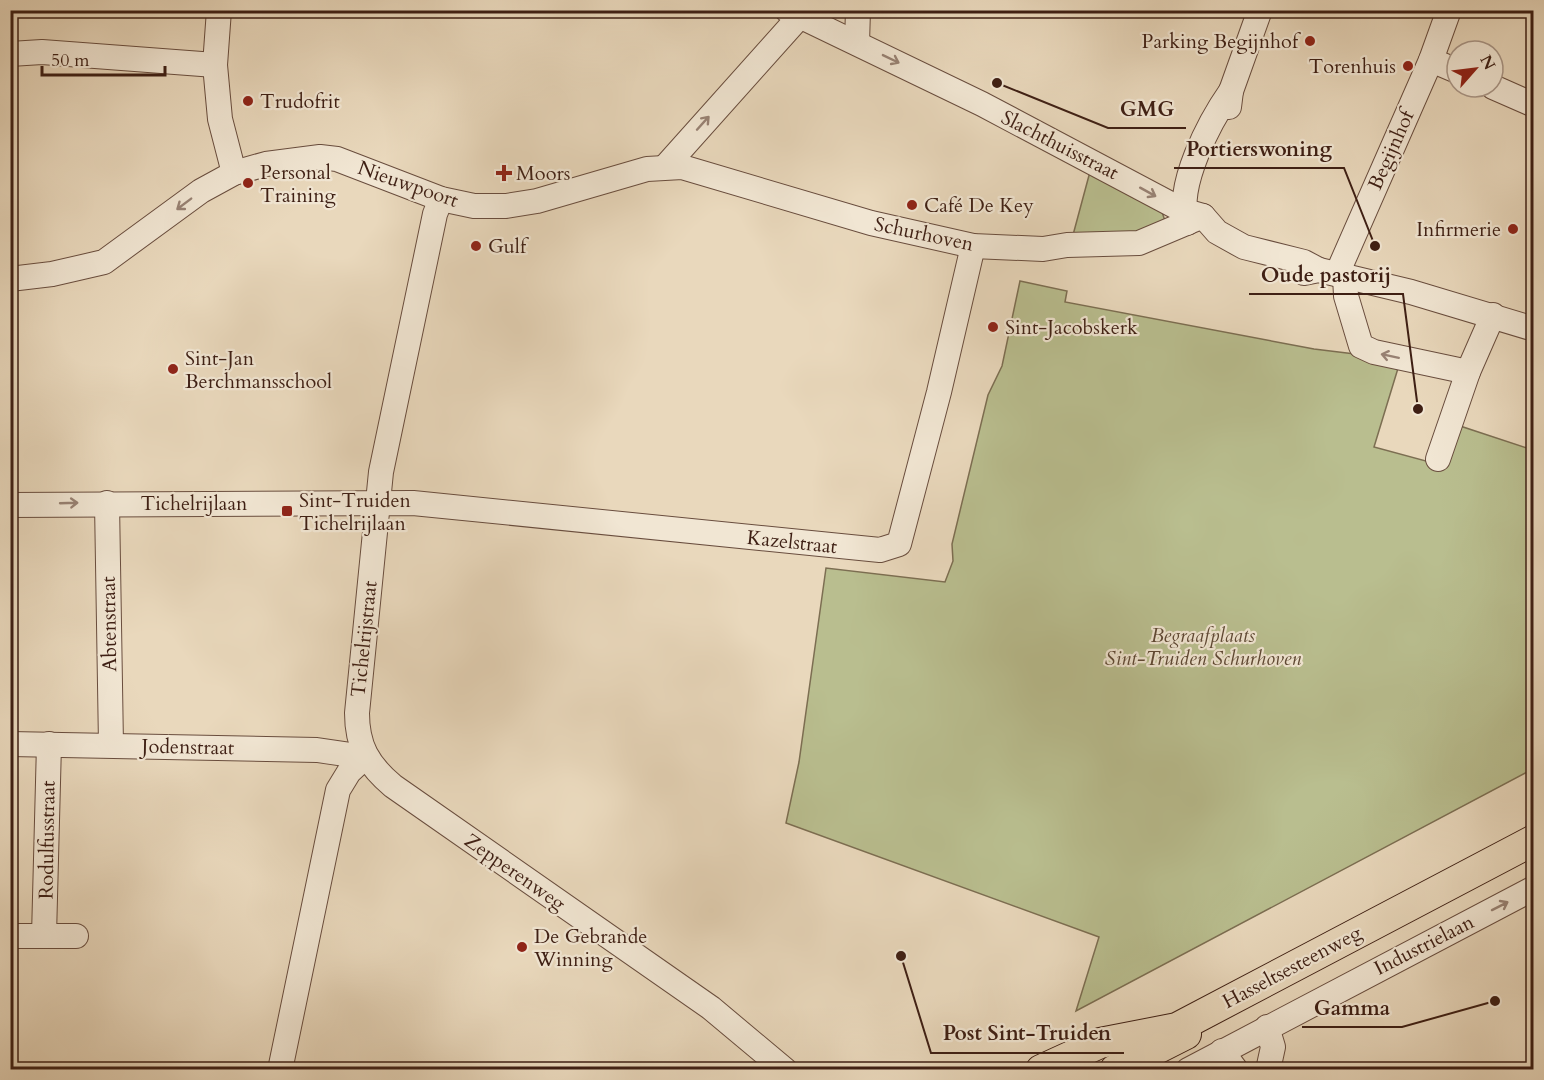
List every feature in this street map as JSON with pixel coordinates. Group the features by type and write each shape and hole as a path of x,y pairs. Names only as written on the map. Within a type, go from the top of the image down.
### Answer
{"main road":[{"name":"Hasseltsesteenweg","path":"1041,1070 1100,1043 1177,1028 1533,840"},
{"name":"Hasseltsesteenweg","path":"1115,1070 1533,851"}],"street":[{"path":"219,10 215,65 220,118 234,173"},
{"path":"857,42 858,10"},
{"path":"1260,10 1231,90 1226,124 1206,177 1201,205 1191,217 1208,244 1245,261 1303,273 1334,273 1492,315 1533,329"},
{"name":"Begijnhof","path":"1334,273 1431,60 1449,10"},
{"path":"665,167 794,13"},
{"name":"Slachthuisstraat","path":"794,13 857,42 1088,159 1191,217"},
{"path":"10,54 42,52 215,65"},
{"path":"1431,60 1445,66"},
{"path":"1505,92 1533,105"},
{"name":"Nieuwpoort","path":"10,279 52,274 104,262 201,191 234,173 266,164 320,157 350,164 441,199 474,206 506,206 537,201 647,169 665,167"},
{"name":"Schurhoven","path":"665,167 682,167 871,223 973,246 1043,249 1139,243 1191,217"},
{"name":"Tichelrijstraat","path":"365,757 357,735 357,713 381,472 435,214 441,199"},
{"name":"Kazelstraat","path":"378,503 413,503 861,549 880,550 899,544 939,392 973,246"},
{"path":"1334,273 1346,296 1361,346 1374,352 1468,372"},
{"path":"1438,459 1468,372 1492,315"},
{"name":"Abtenstraat","path":"106,503 111,745"},
{"name":"Tichelrijlaan","path":"10,505 378,503"},
{"name":"Jodenstraat","path":"10,744 318,750 365,757"},
{"name":"Rodulfusstraat","path":"44,936 49,744"},
{"path":"280,1070 338,790 349,772 365,757"},
{"name":"Zepperenweg","path":"365,757 393,786 711,1008 785,1070"},
{"name":"Industrielaan","path":"1188,1070 1229,1060 1267,1027 1533,888"},
{"path":"15,936 76,936"},
{"path":"1267,1027 1273,1047 1268,1070"}],"green space":[{"path":"1091,168 1161,209 1165,221 1148,232 1073,235"},
{"name":"Begraafplaats Sint-Truiden Schurhoven","path":"1020,281 1067,291 1065,302 1314,349 1355,354 1399,365 1374,447 1433,463 1457,425 1533,450 1533,769 1076,1011 1099,937 786,823 799,762 826,568 945,582 953,561 952,544 988,395 1002,366"}],"place":[{"name":"Parking Begijnhof","path":"1310,41"},
{"name":"Torenhuis","path":"1408,66"},
{"name":"GMG","path":"997,83"},
{"name":"Trudofrit","path":"248,101"},
{"name":"Moors","path":"504,173"},
{"name":"Personal Training","path":"248,183"},
{"name":"Café De Key","path":"912,205"},
{"name":"Infirmerie","path":"1513,229"},
{"name":"Gulf","path":"476,246"},
{"name":"Portierswoning","path":"1375,246"},
{"name":"Sint-Jacobskerk","path":"993,327"},
{"name":"Sint-Jan Berchmansschool","path":"173,369"},
{"name":"Oude pastorij","path":"1418,409"},
{"name":"Sint-Truiden Tichelrijlaan","path":"287,511"},
{"name":"De Gebrande Winning","path":"522,947"},
{"name":"Post Sint-Truiden","path":"901,956"},
{"name":"Gamma","path":"1495,1001"}]}
